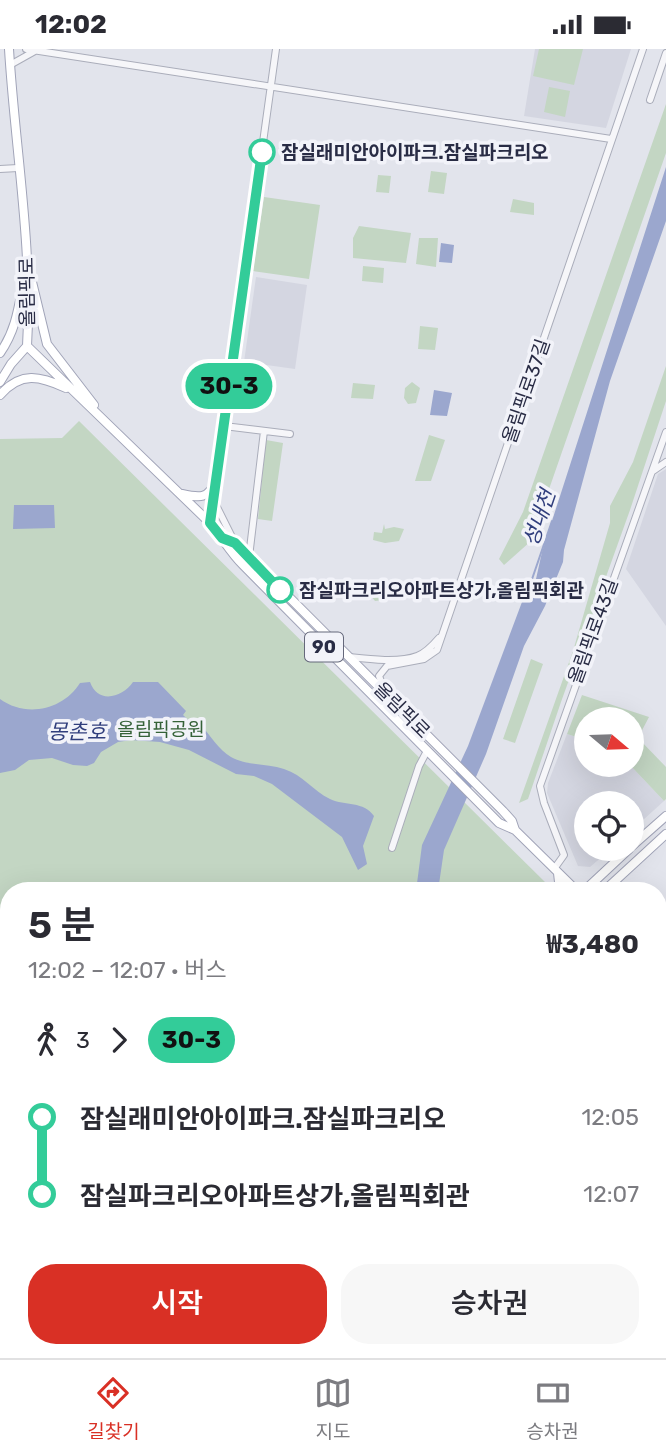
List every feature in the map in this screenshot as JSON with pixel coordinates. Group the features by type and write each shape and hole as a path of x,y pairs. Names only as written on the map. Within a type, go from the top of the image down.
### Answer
{"main road":[{"name":"올림픽로","path":"9,49 18,168 29,262 27,346 210,523 225,546 243,565 499,823 515,830 568,882"},
{"path":"0,353 12,337 29,262"},
{"name":"90","path":"29,262 47,344 107,422"},
{"path":"0,382 27,346"},
{"path":"0,372 11,364"},
{"path":"0,395 14,382 33,377 71,390"},
{"path":"179,493 202,496 211,492 216,481"},
{"name":"올림픽로","path":"222,538 235,543 384,691 503,811 512,821 515,830"},
{"path":"644,835 666,816"},
{"path":"614,882 666,834"},
{"path":"593,882 615,861"},
{"path":"556,871 558,882"}],"street":[{"path":"26,49 611,139"},
{"path":"210,523 276,49"},
{"name":"올림픽로37길","path":"348,657 372,660 416,657 430,648 442,634 643,49"},
{"path":"10,65 35,51"},
{"path":"650,100 666,53"},
{"path":"0,169 18,168"},
{"path":"224,426 290,434"},
{"path":"249,559 264,431"},
{"name":"올림픽로43길","path":"556,871 564,855 540,786 664,444 666,432"},
{"path":"652,472 666,462"},
{"path":"214,501 235,543"},
{"path":"384,691 379,676 382,670 387,666 424,659 437,650 442,634"},
{"path":"392,848 419,766 429,753"}],"shaded area":[{"path":"535,49 631,49 606,128 524,116"},
{"path":"256,277 307,285 295,369 244,362"},
{"path":"666,469 666,626 626,569 658,474"},
{"path":"567,734 574,736 574,777 641,777 664,801 644,819 644,791 574,791 574,857 547,793 548,783"},
{"path":"576,861 597,861 590,867 578,866"}],"green space":[{"path":"539,49 583,49 574,85 533,76"},
{"path":"549,87 570,91 565,117 544,112"},
{"path":"666,104 666,153 531,541 504,565 499,559 523,512"},
{"path":"431,171 447,173 444,194 428,192"},
{"path":"378,175 391,176 389,193 376,192"},
{"path":"264,197 320,205 309,279 253,271"},
{"path":"513,199 534,203 534,215 510,212"},
{"path":"359,226 411,233 406,263 353,258 353,238"},
{"path":"419,238 438,238 436,267 416,264"},
{"path":"363,266 384,268 383,283 362,281"},
{"path":"420,326 438,328 435,350 418,349"},
{"path":"666,366 666,401 630,510 528,799 519,803 573,651 610,523 610,506 633,462"},
{"path":"412,382 420,388 416,403 408,404 404,398 405,388"},
{"path":"353,383 375,385 373,399 351,398"},
{"name":"올림픽공원","path":"79,421 545,882 0,882 0,439 62,438"},
{"path":"429,435 445,440 431,481 415,481"},
{"path":"266,440 283,443 272,521 258,519"},
{"path":"384,524 385,529 404,529 399,541 385,543 373,540 374,532 382,533"},
{"path":"379,580 396,584 389,597 375,601 371,596 371,588"},
{"path":"531,659 543,664 515,743 503,739"},
{"path":"582,695 619,707 577,707"},
{"path":"574,716 574,736 567,734"},
{"path":"644,744 666,767 664,801 641,777 644,777"}],"water":[{"name":"성내천","path":"666,167 666,221 610,381 563,562 545,606 524,646 486,754 444,850 439,882 417,882 422,845 468,746 525,594 536,579 542,552"},
{"path":"441,243 454,245 452,263 439,262"},
{"path":"434,390 452,393 447,416 430,415"},
{"path":"14,505 54,505 55,528 13,529"},
{"name":"몽촌호","path":"90,682 99,694 111,696 123,692 133,682 158,682 186,711 183,715 197,728 201,725 231,757 284,769 330,799 370,811 374,816 363,846 367,864 358,870 342,837 272,784 254,776 236,774 189,750 160,742 118,742 101,752 94,763 87,766 73,765 52,758 29,760 15,770 0,773 0,699 21,708 43,708 64,700 80,683"}],"waterway":[{"name":"성내천","path":"530,585 552,521"}],"bus line":[{"name":"30-3","path":"262,152 210,523 222,538 235,543 280,590"}],"place":[{"name":"잠실래미안아이파크.잠실파크리오","path":"262,152"},
{"name":"잠실파크리오아파트상가,올림픽회관","path":"280,590"}]}
